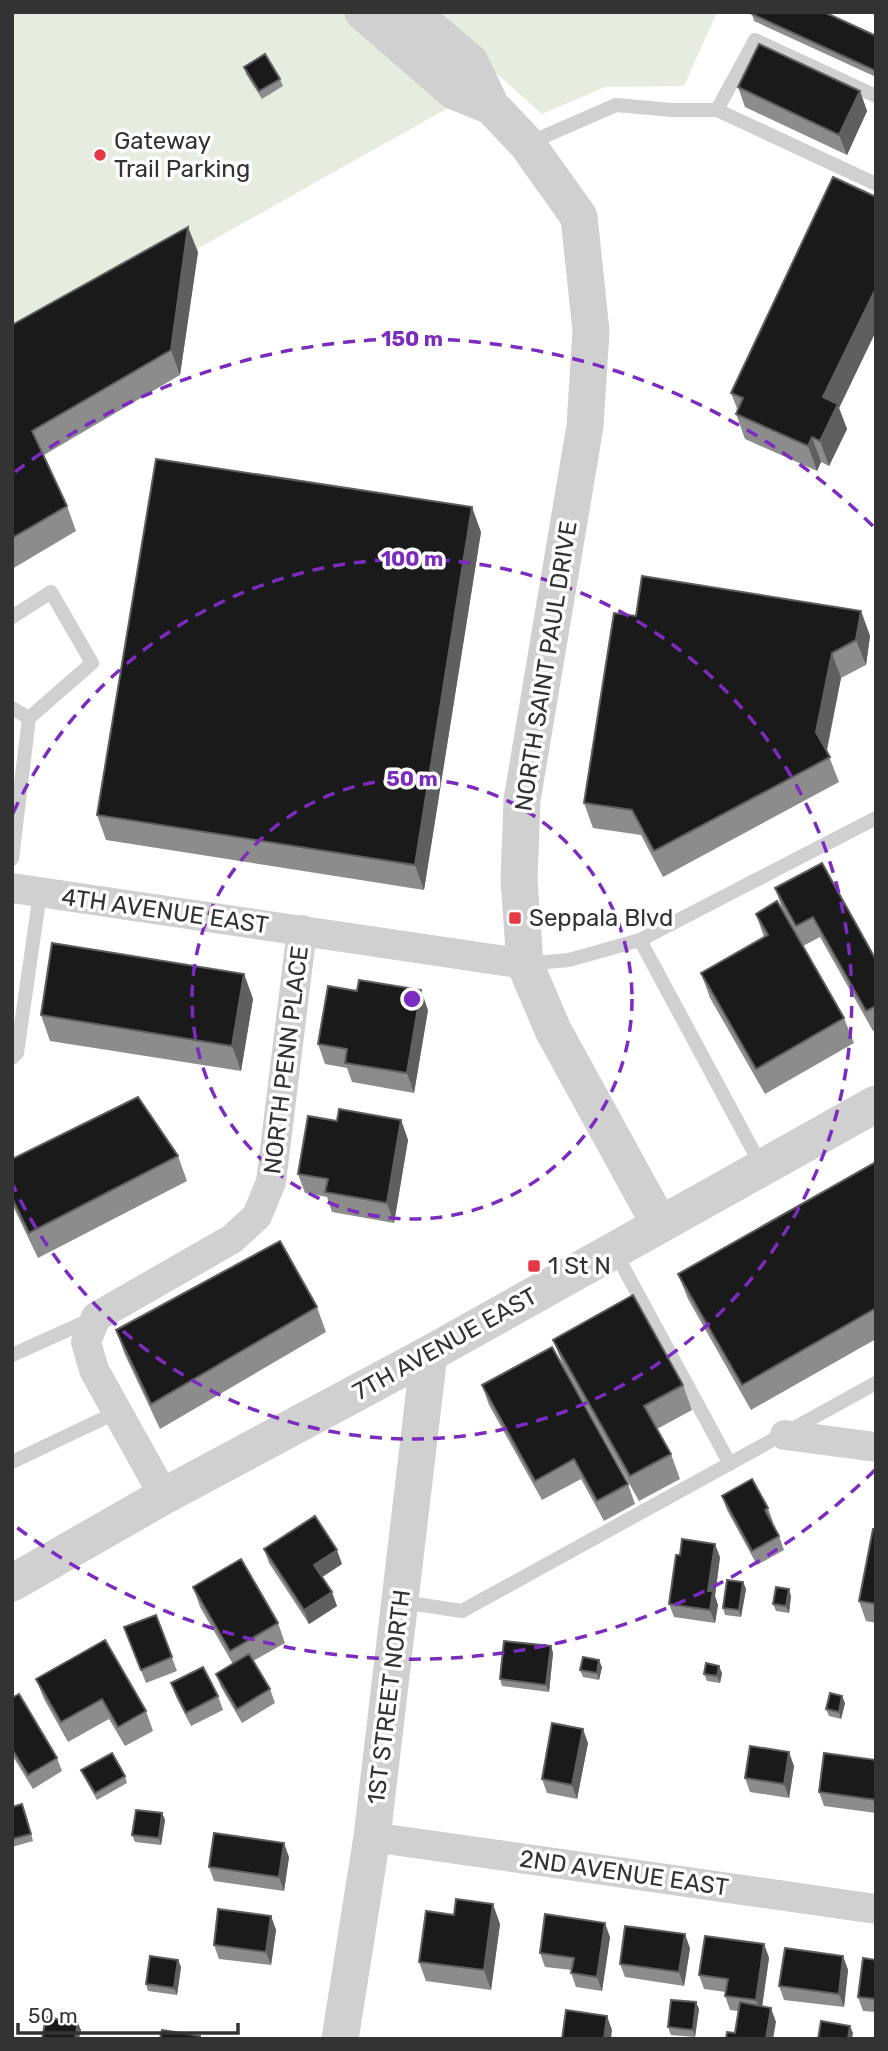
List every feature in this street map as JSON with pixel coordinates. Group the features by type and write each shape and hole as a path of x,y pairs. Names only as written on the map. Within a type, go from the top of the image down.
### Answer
{"street":[{"name":"NORTH SAINT PAUL DRIVE","path":"363,12 454,91 491,106"},
{"name":"NORTH SAINT PAUL DRIVE","path":"411,12 470,62 491,106 527,144 579,217 592,331 586,426 522,800 519,880 525,964 553,1030 660,1225"},
{"name":"4TH AVENUE EAST","path":"26,890 525,964"},
{"name":"NORTH PENN PLACE","path":"96,1317 232,1239 257,1216 271,1182 302,930"},
{"name":"7TH AVENUE EAST","path":"12,1583 164,1496 429,1354 876,1104"},
{"path":"96,1317 86,1342 94,1370 164,1496"},
{"name":"1ST STREET NORTH","path":"340,2039 373,1837 429,1354"},
{"path":"785,1435 876,1447"},
{"name":"2ND AVENUE EAST","path":"373,1837 876,1909"}],"lane":[{"path":"717,110 755,40 876,96"},
{"path":"527,144 616,105 672,110 717,110 876,184"},
{"path":"12,617 51,592 92,663 29,718 12,859"},
{"path":"12,708 29,718"},
{"path":"525,964 569,960 640,940 876,818"},
{"path":"12,1058 17,1053 26,890"},
{"path":"640,940 762,1168"},
{"path":"614,1251 730,1464"},
{"path":"12,1355 96,1317"},
{"path":"400,1601 462,1611 876,1383"},
{"path":"12,1462 117,1412"}],"shaded area":[{"path":"12,12 346,12 455,104 12,353"},
{"path":"427,12 717,12 684,86 605,87 542,114"}],"building":[{"path":"824,12 876,36 876,71 752,14"},
{"path":"759,44 860,91 839,135 738,87"},
{"path":"265,54 280,79 259,91 244,67"},
{"path":"833,177 876,197 876,288 823,397 838,404 820,441 812,437 808,446 736,414 743,398 731,393"},
{"path":"188,227 171,350 32,431 67,506 12,538 12,325"},
{"path":"156,459 472,507 415,865 97,815"},
{"path":"642,576 861,611 856,640 832,653 816,732 830,757 654,851 632,810 584,803 614,613 636,616"},
{"path":"822,863 876,960 876,1006 866,1011 813,917 796,926 775,888"},
{"path":"777,901 844,1018 756,1069 701,973 768,935 756,914"},
{"path":"52,943 244,974 232,1046 41,1015"},
{"path":"359,980 421,990 407,1073 345,1063 347,1049 318,1044 328,986 357,991"},
{"path":"138,1097 178,1156 29,1233 12,1198 12,1159"},
{"path":"339,1109 401,1120 387,1203 325,1192 328,1179 298,1174 308,1116 337,1121"},
{"path":"876,1162 876,1308 742,1385 678,1274"},
{"path":"280,1241 317,1307 151,1404 116,1330"},
{"path":"633,1295 683,1385 644,1406 671,1454 630,1476 553,1340"},
{"path":"552,1347 628,1484 597,1501 574,1459 535,1481 482,1385"},
{"path":"752,1479 779,1536 752,1551 722,1496"},
{"path":"315,1516 337,1550 314,1565 332,1592 304,1610 264,1549"},
{"path":"873,1529 876,1529 876,1604 859,1601"},
{"path":"682,1539 715,1544 708,1591 713,1591 710,1610 669,1604 676,1555 680,1555"},
{"path":"241,1559 278,1623 230,1651 193,1587"},
{"path":"727,1580 743,1582 739,1610 723,1608"},
{"path":"776,1587 789,1589 786,1606 773,1604"},
{"path":"156,1615 172,1657 141,1670 124,1627"},
{"path":"105,1640 146,1711 118,1727 102,1699 61,1722 36,1679"},
{"path":"504,1641 551,1646 546,1685 500,1679"},
{"path":"249,1654 270,1689 237,1709 216,1674"},
{"path":"583,1657 599,1660 597,1673 580,1670"},
{"path":"706,1663 719,1666 717,1676 704,1674"},
{"path":"203,1667 218,1696 186,1713 171,1683"},
{"path":"830,1693 842,1696 839,1712 826,1709"},
{"path":"19,1694 57,1758 28,1775 12,1749 12,1698"},
{"path":"552,1723 583,1729 572,1785 542,1779"},
{"path":"750,1746 789,1752 784,1784 745,1778"},
{"path":"112,1753 125,1776 95,1793 81,1770"},
{"path":"824,1753 876,1760 876,1800 819,1792"},
{"path":"22,1804 31,1834 12,1839 12,1807"},
{"path":"136,1810 162,1813 159,1838 132,1835"},
{"path":"214,1833 284,1843 279,1877 209,1867"},
{"path":"456,1899 493,1904 484,1970 419,1962 426,1911 454,1915"},
{"path":"218,1909 271,1916 266,1952 214,1945"},
{"path":"545,1914 605,1923 597,1977 571,1973 574,1958 540,1953"},
{"path":"625,1926 685,1934 679,1972 620,1964"},
{"path":"705,1936 764,1944 756,2000 725,1996 728,1979 699,1975"},
{"path":"785,1948 843,1956 839,1994 779,1986"},
{"path":"150,1956 178,1960 174,1988 146,1984"},
{"path":"863,1958 876,1960 876,1999 858,1997"},
{"path":"671,2000 696,2002 693,2030 668,2027"},
{"path":"740,2002 771,2008 766,2039 726,2039 727,2032 735,2033"},
{"path":"566,2010 607,2016 604,2039 562,2039"},
{"path":"46,2017 78,2023 75,2039 42,2039"},
{"path":"821,2021 850,2026 848,2039 818,2039"},
{"path":"162,2030 200,2036 200,2039 160,2039"}],"place":[{"name":"Gateway Trail Parking","path":"100,155"},
{"name":"Seppala Blvd","path":"515,918"},
{"name":"1 St N","path":"534,1266"}]}
